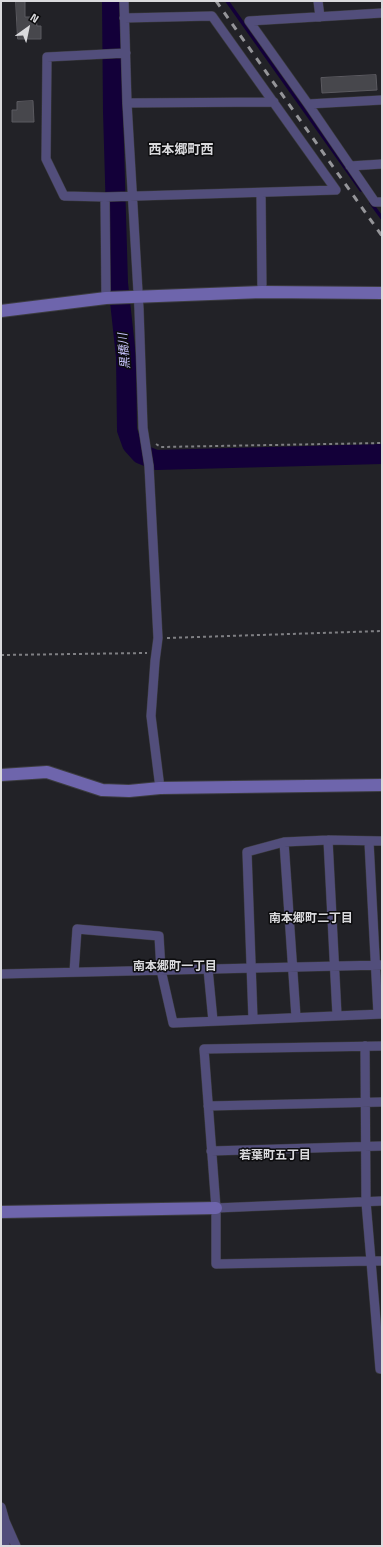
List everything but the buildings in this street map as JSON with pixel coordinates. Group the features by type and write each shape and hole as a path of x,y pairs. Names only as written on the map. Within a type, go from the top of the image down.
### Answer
{"street":[{"path":"124,1 127,103 143,428 149,466 158,638 151,716 160,788"},
{"path":"318,1 320,17"},
{"path":"382,13 249,21 375,202 382,202"},
{"path":"124,18 212,16 336,190 105,197 64,196 46,159 47,57 126,53"},
{"path":"308,104 382,100"},
{"path":"127,103 274,102"},
{"path":"350,166 382,164"},
{"path":"261,193 262,292"},
{"path":"105,197 106,298"},
{"path":"1,311 106,298 262,292 382,293"},
{"path":"1,775 47,772 102,790 129,791 160,788 382,785"},
{"path":"328,840 337,1016"},
{"path":"253,1019 247,852 284,842 328,840 369,842 382,841"},
{"path":"284,842 296,1017"},
{"path":"74,972 77,929 159,936 161,970 173,1023 380,1014 369,842"},
{"path":"1,974 378,965"},
{"path":"208,969 212,1021"},
{"path":"365,1046 366,1202 371,1261 378,1311 380,1369 382,1369"},
{"path":"382,1046 204,1049 216,1208 216,1264 382,1260"},
{"path":"208,1106 382,1102"},
{"path":"211,1151 382,1146"},
{"path":"1,1212 216,1208 382,1201"},
{"path":"1,1507 5,1521 16,1546"},
{"path":"5,1521 5,1546"}],"path":[{"path":"146,442 161,446 382,443"},
{"path":"158,638 382,631"},
{"path":"1,655 138,655 156,652"}],"waterway":[{"name":"黒橋川","path":"112,1 113,112 118,283 126,357 127,430 132,444 141,454 156,460 382,454"},
{"path":"227,1 361,190"},
{"path":"371,203 382,218"}],"railway":[{"path":"216,1 382,236"}],"district":[{"name":"西本郷町西","path":"181,151"},
{"name":"南本郷町二丁目","path":"311,919"},
{"name":"南本郷町一丁目","path":"175,967"},
{"name":"若葉町五丁目","path":"275,1156"}]}
